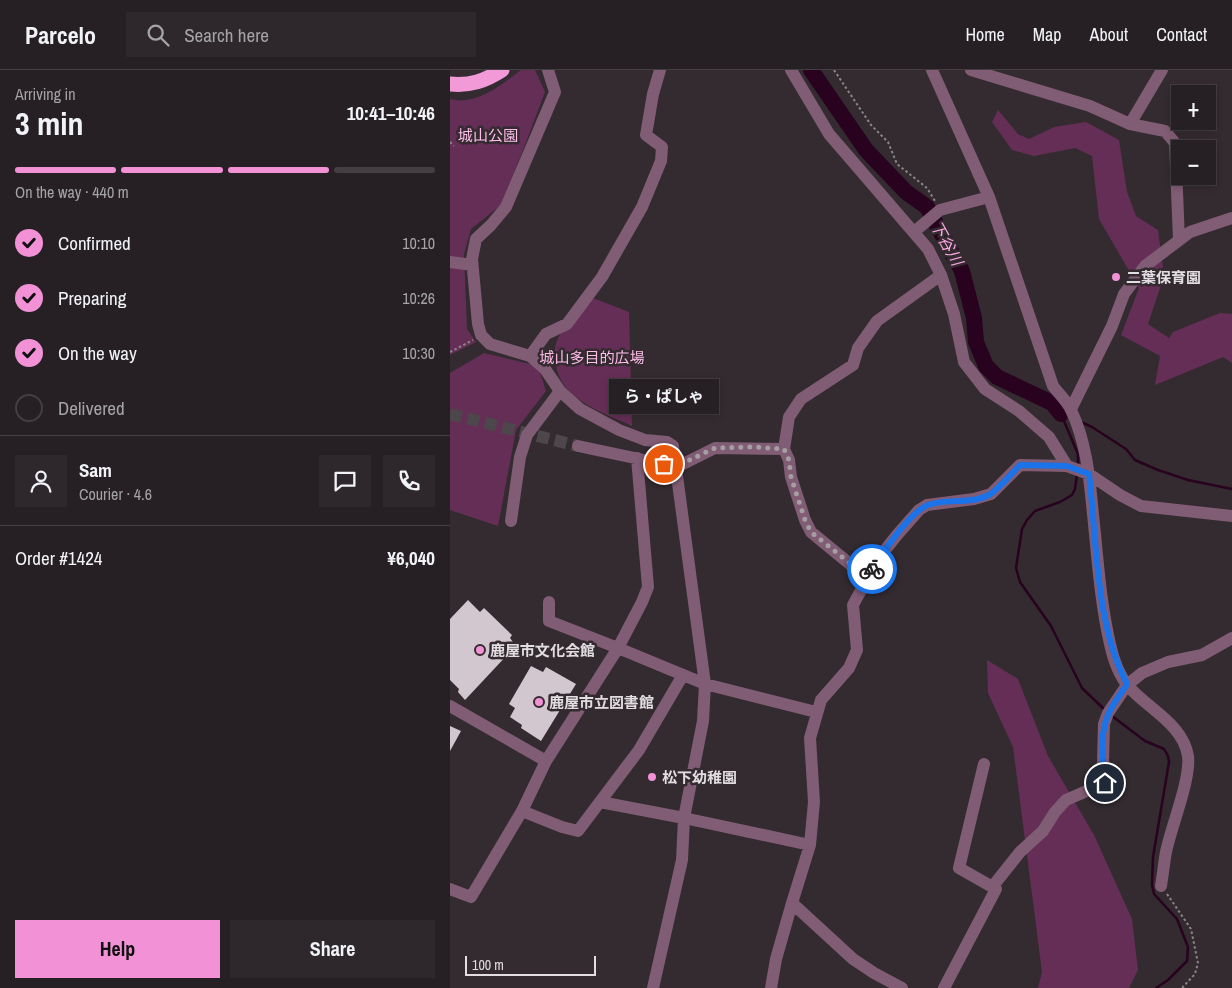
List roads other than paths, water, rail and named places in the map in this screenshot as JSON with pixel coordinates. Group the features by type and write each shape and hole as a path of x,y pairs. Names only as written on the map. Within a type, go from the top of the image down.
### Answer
{"highway":[{"path":"450,84 472,84 502,70"}],"street":[{"path":"548,70 555,92 506,207 476,239 472,265 478,324 481,335 490,344 530,356 545,369 560,391 580,409 619,430 645,440 667,442 673,446 705,684 703,721 684,818 682,860 653,988"},
{"path":"530,356 546,334 567,324 602,277 642,207 661,162 662,148 646,135 653,94 660,70"},
{"path":"791,70 829,134 928,249 941,275 954,314 964,362 985,389 1019,411 1049,437 1067,466"},
{"path":"932,70 989,197 1053,386 1070,409 1081,438 1089,474 1099,576 1110,645 1117,665 1127,684 1167,721 1182,737 1185,744 1188,759 1185,782 1166,852 1162,886"},
{"path":"971,70 1090,106 1130,124 1165,131 1175,143 1179,240"},
{"path":"1130,124 1162,70"},
{"path":"914,232 940,210 989,197"},
{"path":"1070,409 1112,326 1124,294 1145,266 1190,232 1232,218"},
{"path":"450,262 472,265"},
{"path":"865,580 852,565 811,532 805,520 791,477 789,460 784,449 789,417 801,399 853,365 858,348 877,321 941,275"},
{"path":"511,521 520,457 527,435 560,391"},
{"path":"578,446 677,466 715,448 753,447 784,449"},
{"path":"450,889 471,897 522,810 546,761 618,648 642,602 648,587 637,458"},
{"path":"770,988 776,960 810,844 814,802 810,738 816,712 821,700 849,668 857,650 853,605 865,580 896,535 919,510 927,505 974,499 991,494 1020,465 1067,466 1089,474 1120,495 1141,506 1232,516"},
{"path":"549,602 549,621 705,684 816,712"},
{"path":"993,886 1020,852 1044,832 1054,812 1066,800 1105,783 1103,756 1104,724 1108,712 1127,684 1142,673 1168,662 1202,655 1232,638"},
{"path":"522,810 562,827 578,831 640,750 682,675"},
{"path":"450,706 546,761"},
{"path":"944,988 996,889 958,868 984,764"},
{"path":"600,802 810,844"},
{"path":"792,903 853,958 874,973 902,988"}],"waterway":[{"name":"下谷川","path":"811,70 866,150 906,192 927,207 962,271 974,318 976,342 986,366 997,377 1052,403 1061,414"},
{"path":"1061,414 1078,454 1078,466"},
{"path":"1081,422 1126,449 1135,460 1188,480 1232,489"},
{"path":"1077,474 1075,489 1072,495 1060,502 1035,511 1027,520 1022,529 1016,568 1020,582 1051,626 1082,688 1106,711"},
{"path":"1112,716 1145,741 1164,749 1169,762 1153,857 1152,885 1154,894 1177,919 1188,947 1187,961 1168,980 1156,988"}],"tunnel":[{"path":"450,414 578,446"}],"place":[{"name":"二葉保育園","path":"1116,277"},
{"name":"ら・ぱしゃ","path":"664,464"},
{"name":"鹿屋市文化会館","path":"480,650"},
{"name":"鹿屋市立図書館","path":"539,702"},
{"name":"松下幼稚園","path":"652,777"}],"park label":[{"name":"城山公園","path":"488,135"},
{"name":"城山多目的広場","path":"592,357"}]}
